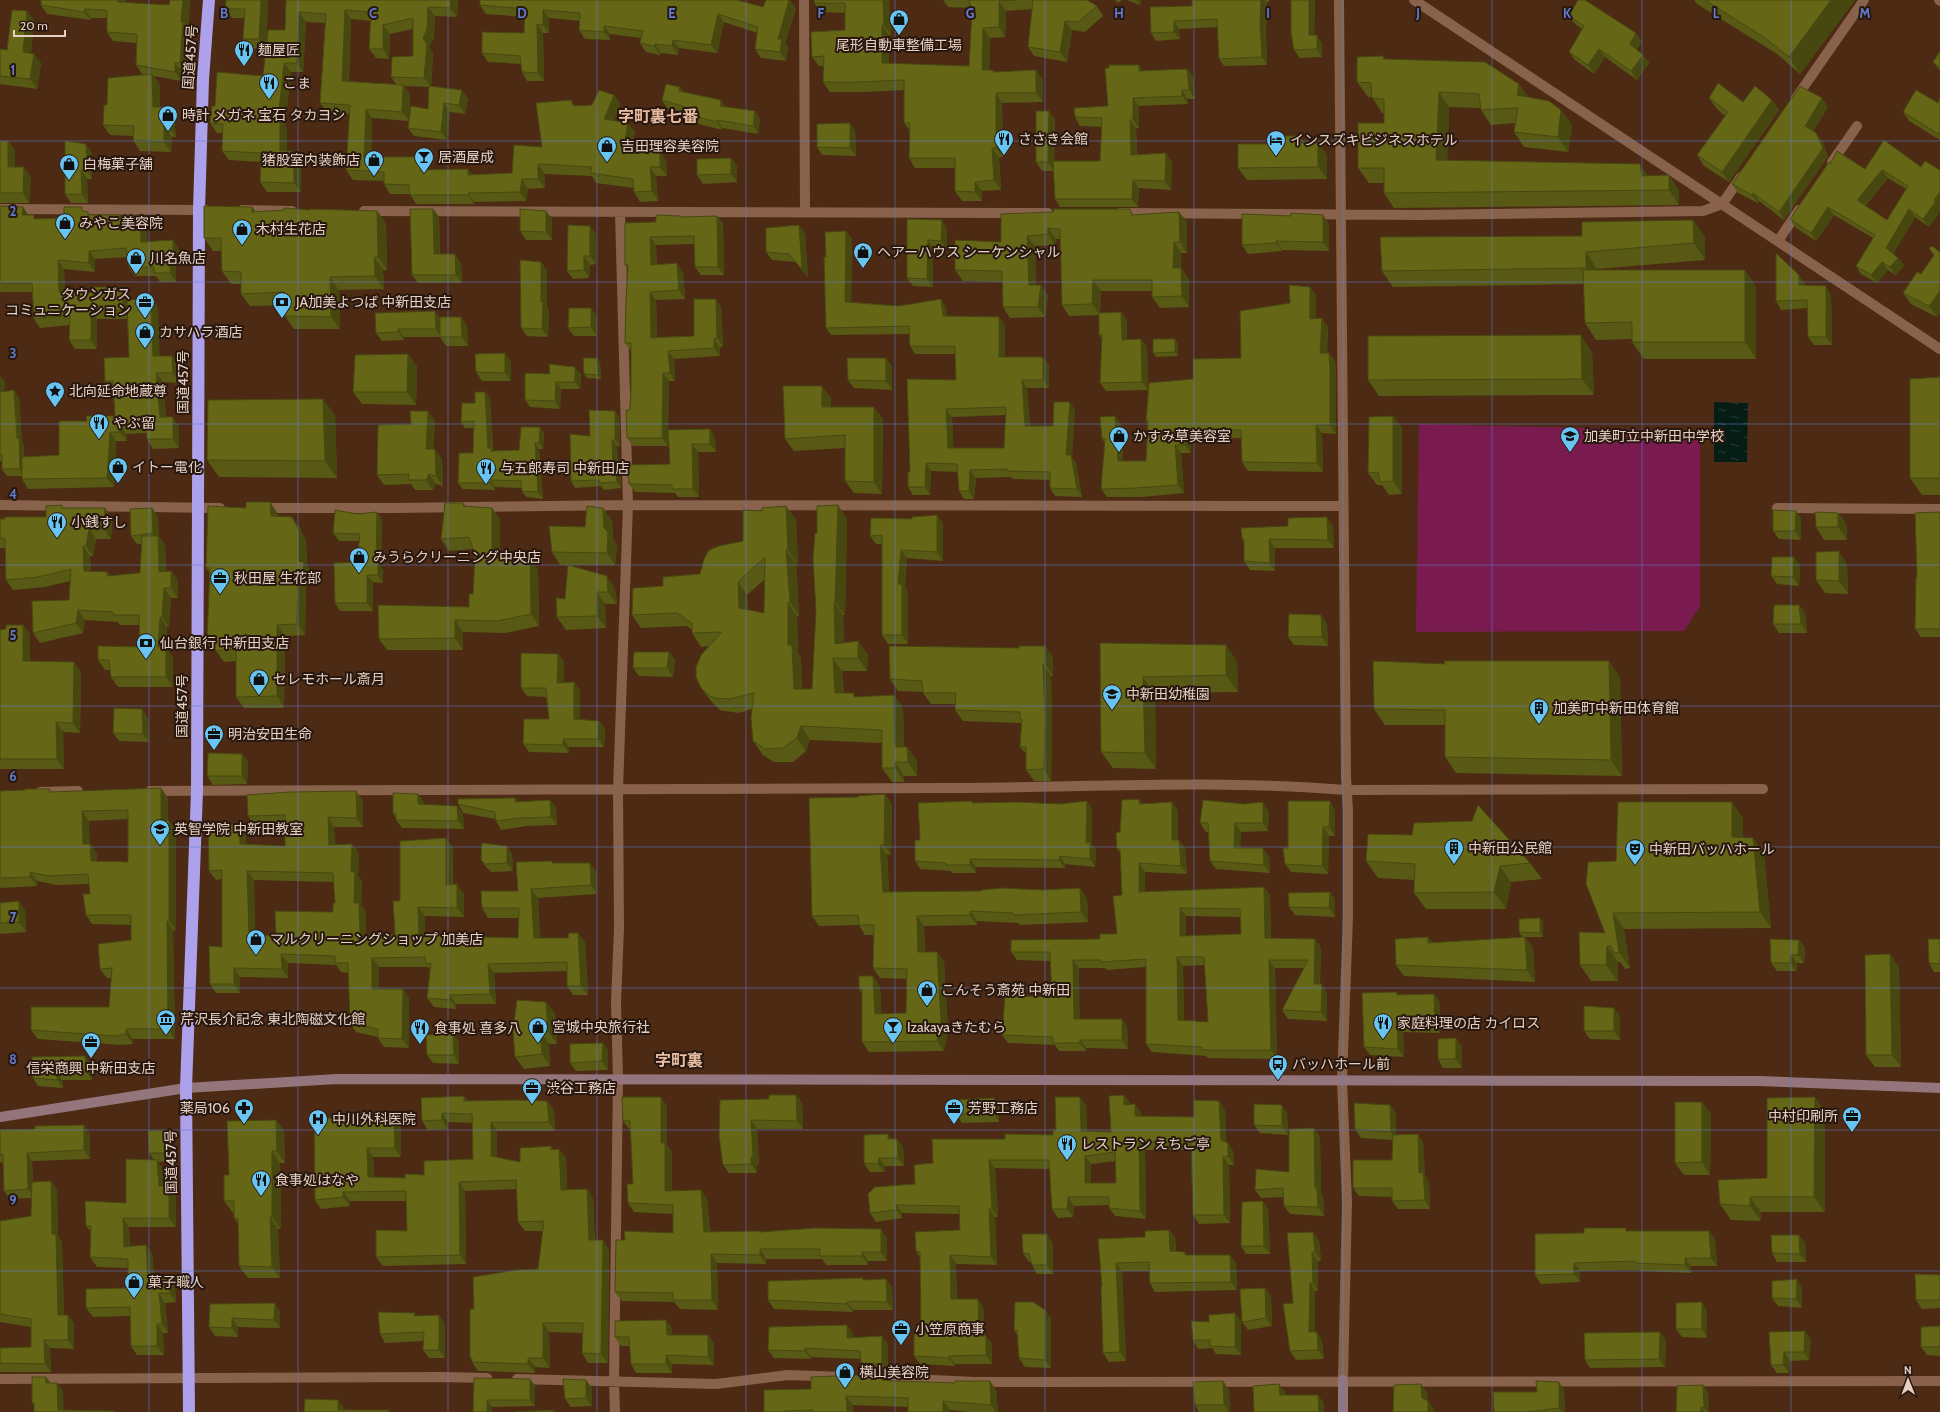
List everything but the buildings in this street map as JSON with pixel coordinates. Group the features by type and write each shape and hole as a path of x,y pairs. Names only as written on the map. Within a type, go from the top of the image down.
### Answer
{"highway":[{"name":"国道457号","path":"189,1412 186,1088 197,791 199,210 203,79 209,0"}],"street":[{"path":"804,0 805,212"},
{"path":"1339,0 1346,790 1348,811 1348,917 1342,1080 1347,1202 1343,1412"},
{"path":"1414,0 1940,349"},
{"path":"1789,108 1864,0"},
{"path":"1826,171 1857,126"},
{"path":"1113,213 1420,215 1703,210 1722,204 1749,166"},
{"path":"1778,241 1804,203"},
{"path":"0,209 215,210"},
{"path":"230,210 302,211"},
{"path":"358,211 1058,213"},
{"path":"615,1412 614,1382 618,1079 616,1002 619,928 618,790 628,505 620,212"},
{"path":"0,505 229,508"},
{"path":"252,508 628,505 1343,506"},
{"path":"1777,508 1940,509"},
{"path":"142,791 994,788 1193,785 1299,786 1346,790 1763,789"},
{"path":"32,792 87,791"},
{"path":"0,1117 186,1088 337,1079 1759,1081 1940,1088"},
{"path":"0,1379 441,1377 716,1384 788,1375 975,1382 1343,1380 1940,1381"}],"shaded area":[{"path":"1419,424 1700,431 1700,606 1684,631 1416,632"}],"water":[{"path":"1714,402 1748,403 1747,462 1714,462"}],"place":[{"name":"尾形自動車整備工場","path":"899,36"},
{"name":"麺屋匠","path":"244,67"},
{"name":"こま","path":"269,100"},
{"name":"時計 メガネ 宝石 タカヨシ","path":"168,132"},
{"name":"ささき会館","path":"1004,156"},
{"name":"インスズキビジネスホテル","path":"1276,157"},
{"name":"吉田理容美容院","path":"607,163"},
{"name":"居酒屋成","path":"424,174"},
{"name":"猪股室内装飾店","path":"374,177"},
{"name":"白梅菓子舗","path":"69,181"},
{"name":"みやこ美容院","path":"65,240"},
{"name":"木村生花店","path":"242,246"},
{"name":"ヘアーハウス シーケンシャル","path":"863,269"},
{"name":"川名魚店","path":"136,275"},
{"name":"タウンガス コミュニケーション","path":"145,319"},
{"name":"JA加美よつば 中新田支店","path":"282,319"},
{"name":"カサハラ酒店","path":"145,349"},
{"name":"北向延命地蔵尊","path":"55,408"},
{"name":"やぶ留","path":"99,440"},
{"name":"かすみ草美容室","path":"1119,453"},
{"name":"加美町立中新田中学校","path":"1570,453"},
{"name":"イトー電化","path":"118,484"},
{"name":"与五郎寿司 中新田店","path":"486,485"},
{"name":"小銭すし","path":"57,539"},
{"name":"みうらクリーニング中央店","path":"359,574"},
{"name":"秋田屋 生花部","path":"220,595"},
{"name":"仙台銀行 中新田支店","path":"146,660"},
{"name":"セレモホール斎月","path":"259,696"},
{"name":"中新田幼稚園","path":"1112,711"},
{"name":"加美町中新田体育館","path":"1539,725"},
{"name":"明治安田生命","path":"214,751"},
{"name":"英智学院 中新田教室","path":"160,846"},
{"name":"中新田公民館","path":"1454,865"},
{"name":"中新田バッハホール","path":"1635,866"},
{"name":"マルクリーニングショップ 加美店","path":"256,956"},
{"name":"こんそう斎苑 中新田","path":"927,1007"},
{"name":"芹沢長介記念 東北陶磁文化館","path":"166,1036"},
{"name":"家庭料理の店 カイロス","path":"1383,1040"},
{"name":"宮城中央旅行社","path":"538,1044"},
{"name":"Izakayaきたむら","path":"893,1044"},
{"name":"食事処 喜多八","path":"420,1045"},
{"name":"信栄商興 中新田支店","path":"91,1059"},
{"name":"バッハホール前","path":"1278,1081"},
{"name":"渋谷工務店","path":"532,1105"},
{"name":"薬局106","path":"244,1125"},
{"name":"芳野工務店","path":"954,1125"},
{"name":"中村印刷所","path":"1852,1133"},
{"name":"中川外科医院","path":"318,1136"},
{"name":"レストラン えちご亭","path":"1067,1161"},
{"name":"食事処はなや","path":"261,1197"},
{"name":"菓子職人","path":"134,1299"},
{"name":"小笠原商事","path":"901,1346"},
{"name":"横山美容院","path":"845,1389"}],"district":[{"name":"字町裏七番","path":"658,116"},
{"name":"字町裏","path":"679,1060"}]}
